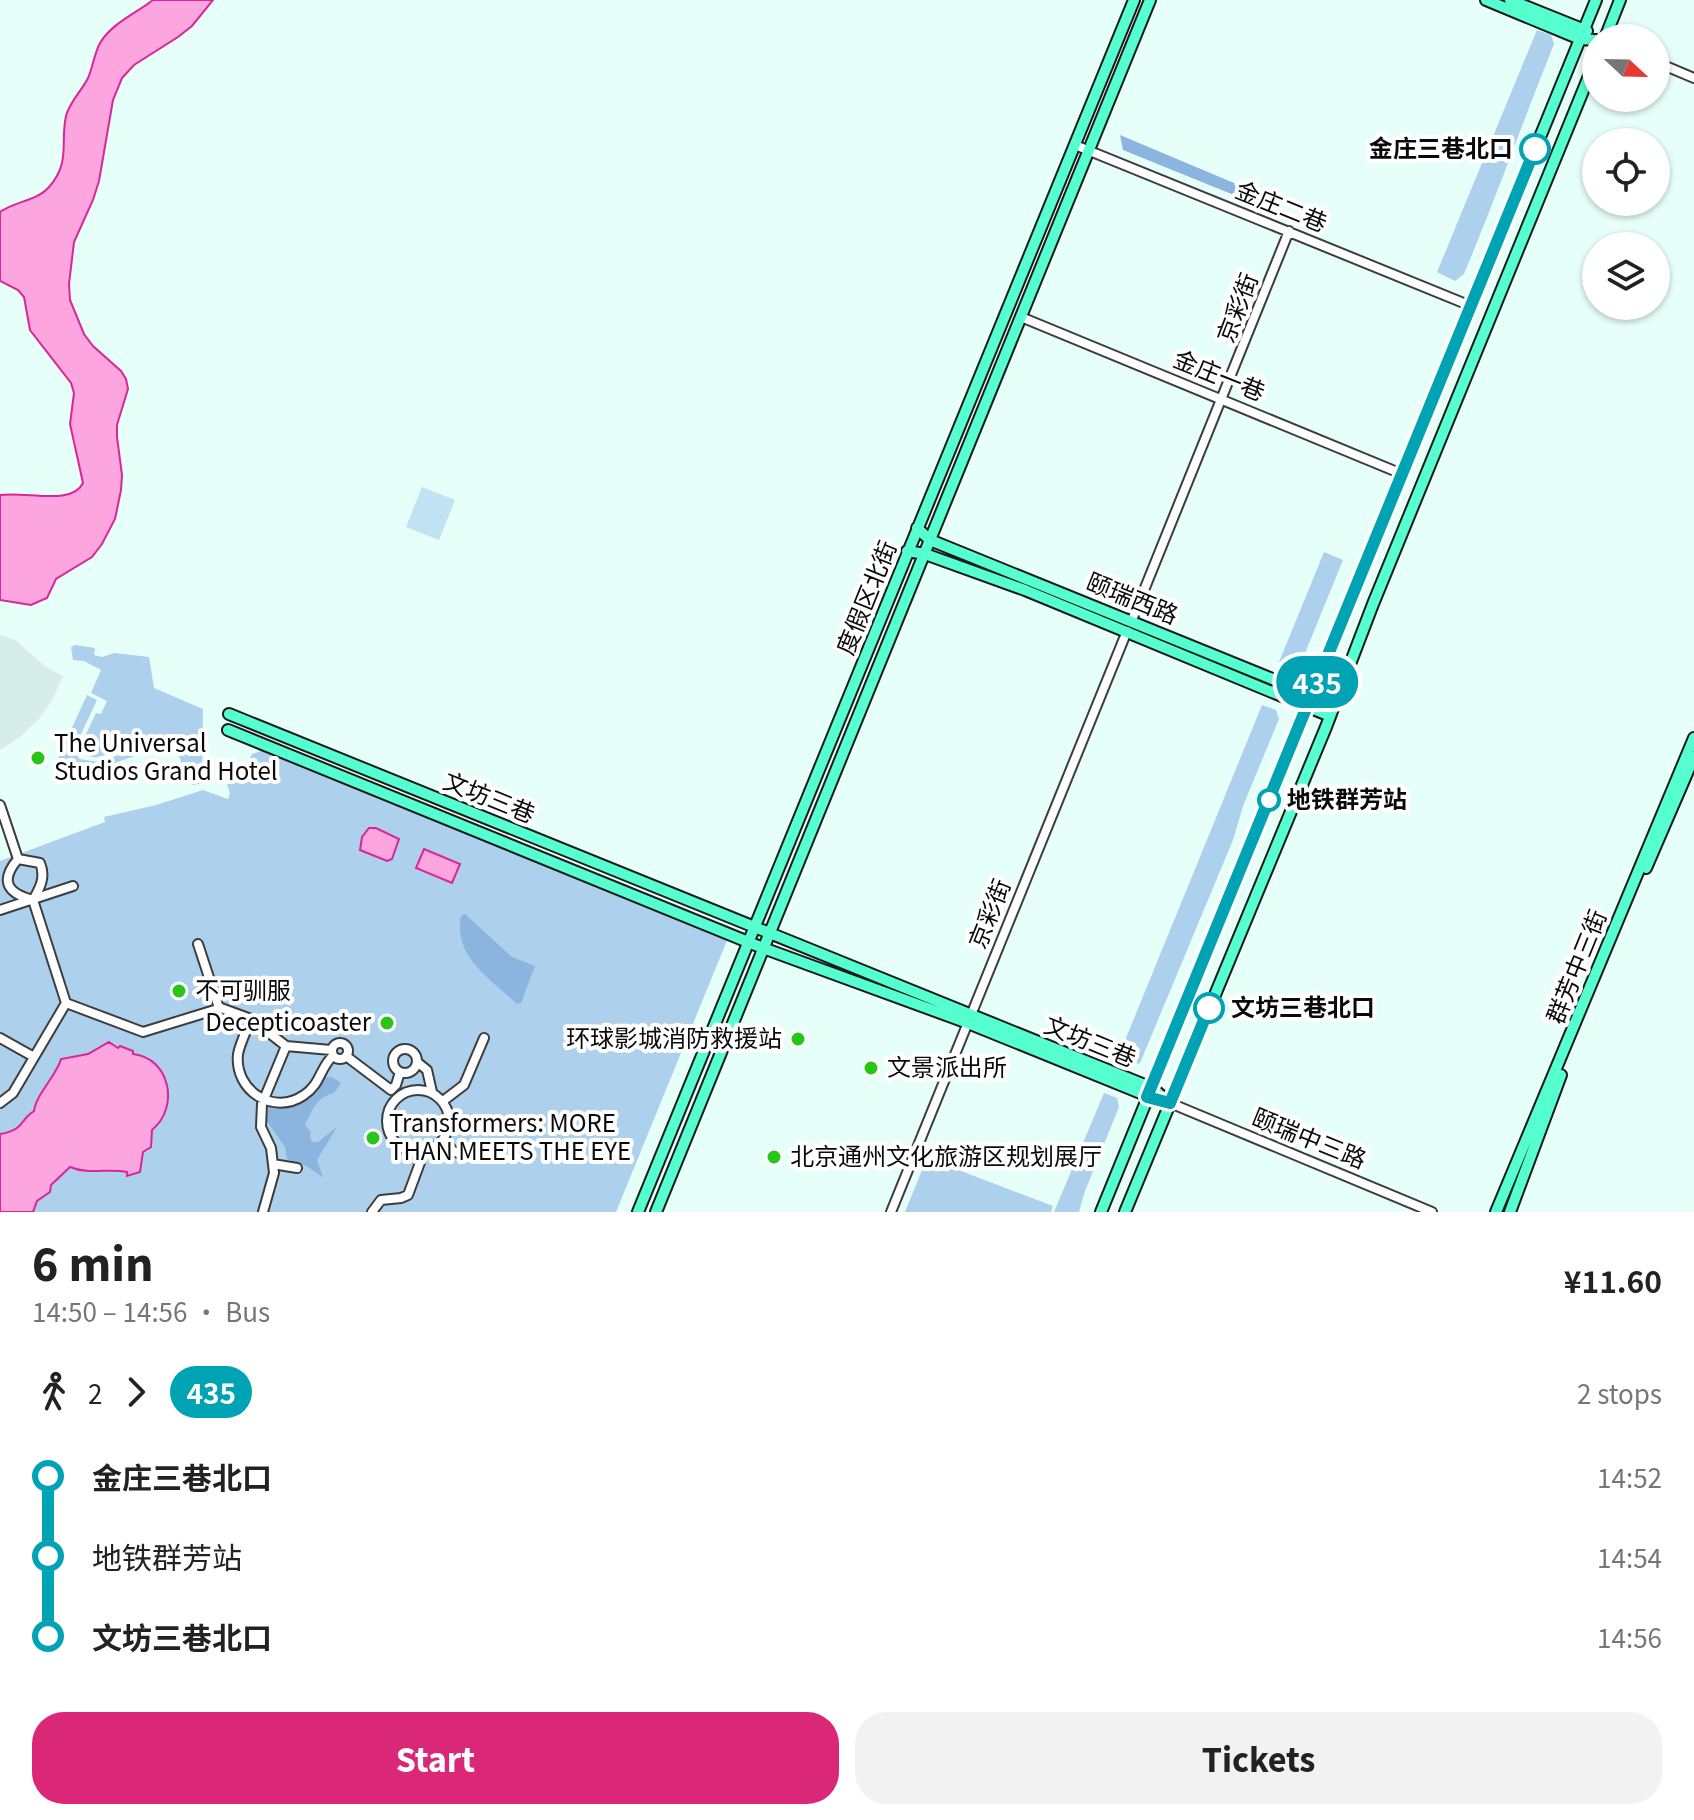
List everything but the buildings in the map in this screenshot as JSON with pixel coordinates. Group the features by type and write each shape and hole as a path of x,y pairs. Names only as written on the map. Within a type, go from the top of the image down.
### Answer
{"main road":[{"name":"度假区北街","path":"638,1212 1134,0"},
{"name":"度假区北街","path":"656,1212 1150,0"},
{"path":"1486,0 1582,34"},
{"path":"1510,0 1582,34"},
{"path":"1586,24 1596,0"},
{"path":"1608,24 1620,0"},
{"path":"1101,1212 1582,34"},
{"path":"1125,1212 1582,93"},
{"path":"1089,110 1093,115 1103,116"},
{"path":"1061,179 1068,177 1075,184"},
{"name":"颐瑞西路","path":"917,528 930,540 1129,626 1309,700 1334,704"},
{"name":"颐瑞西路","path":"907,551 925,554 1129,626"},
{"name":"颐瑞西路","path":"1309,700 1330,716"},
{"name":"文坊三巷","path":"229,714 770,932 1170,1103"},
{"name":"文坊三巷","path":"228,730 763,948 969,1019"},
{"name":"群芳中三街","path":"1496,1212 1694,738"},
{"name":"群芳中三街","path":"1510,1212 1535,1140 1620,928 1694,757"}],"street":[{"path":"1670,68 1694,78"},
{"name":"金庄二巷","path":"1075,145 1471,306"},
{"name":"京彩街","path":"891,1212 1289,231"},
{"name":"金庄一巷","path":"1021,317 1402,474"},
{"path":"0,805 18,859"},
{"path":"18,859 40,863 43,870 40,889 33,900"},
{"path":"18,859 8,868 5,883 16,895 33,900"},
{"path":"0,910 73,886"},
{"path":"0,1103 13,1093 66,1003 33,900"},
{"path":"198,944 219,1008"},
{"path":"66,1003 143,1032 219,1008 251,1019 286,1046 332,1053 338,1060 346,1056 348,1049 342,1043 336,1044 332,1053 328,1061 320,1081 305,1095 287,1103 263,1101 244,1081 239,1062 238,1053 251,1019"},
{"path":"0,1038 34,1057"},
{"path":"443,1101 464,1085 484,1038"},
{"path":"263,1212 274,1173 271,1148 261,1127 263,1101 286,1046"},
{"path":"400,1072 393,1062 399,1051 411,1051 417,1062 427,1070 432,1092"},
{"path":"346,1056 394,1094"},
{"path":"400,1072 411,1072 417,1062"},
{"path":"372,1212 381,1200 408,1195 421,1160 415,1152 399,1145 388,1130 388,1112 400,1072"},
{"path":"394,1094 410,1090 432,1092 447,1108 450,1124 444,1139 431,1150 415,1152"},
{"name":"颐瑞中三路","path":"1170,1103 1432,1212"},
{"path":"444,1139 453,1151 463,1155"},
{"path":"273,1164 297,1168"}],"shaded area":[{"path":"153,0 213,0 192,26 134,65 122,78 113,100 99,181 74,242 69,284 70,300 84,334 121,371 128,389 117,425 122,475 115,519 92,557 56,579 47,598 31,605 0,600 0,495 59,496 77,490 83,483 70,424 74,393 71,383 30,330 24,297 18,290 0,281 0,212 44,192 56,178 62,161 66,116 88,78 100,43 117,24"},
{"path":"1537,30 1551,35 1554,44 1464,274 1455,281 1437,272"},
{"path":"1120,135 1284,204 1276,212 1123,150"},
{"path":"422,487 455,500 439,540 406,527"},
{"path":"1324,552 1343,560 1301,663 1293,669 1279,662"},
{"path":"0,635 15,640 47,668 63,676 39,719 0,750"},
{"path":"71,647 95,648 94,655 102,657 114,653 149,657 154,688 203,709 202,783 193,785 189,782 175,746 164,738 153,738 99,757 83,752 80,747 96,713 101,714 107,701 91,693 101,670 84,661 73,660"},
{"path":"87,695 97,700 75,747 79,759 98,762 157,742 167,745 59,782 54,767"},
{"path":"1262,705 1276,710 1279,719 1243,806 1233,840 1140,1063 1132,1066 1117,1060"},
{"path":"264,750 728,938 616,1212 0,1212 0,861 105,822 104,817 203,790 228,799 230,793 227,785 240,778 252,754"},
{"path":"369,828 376,828 399,839 392,859 387,861 360,850 362,837"},
{"path":"424,849 460,864 452,883 416,868"},
{"path":"465,914 512,957 535,966 521,1003 517,1004 496,985 468,955 460,931 461,916"},
{"path":"109,1042 156,1064 167,1085 166,1109 152,1130 151,1147 143,1152 140,1172 127,1176 127,1172 84,1171 70,1167 51,1185 50,1192 37,1201 33,1212 0,1212 0,1134 18,1127 34,1111 38,1098 61,1059 88,1054"},
{"path":"325,1077 332,1077 341,1083 334,1093 319,1101 305,1125 311,1132 312,1142 318,1142 337,1127 317,1160 323,1177 287,1159 285,1147 266,1120 269,1106 286,1106 302,1101"},
{"path":"1104,1093 1117,1098 1119,1107 1079,1212 1054,1212"},
{"path":"927,1158 1053,1206 1051,1212 905,1212"}],"bus line":[{"name":"435","path":"1209,1008 1170,1103 1147,1097 1535,149"}],"place":[{"name":"金庄三巷北口","path":"1535,149"},
{"name":"The Universal Studios Grand Hotel","path":"38,758"},
{"name":"地铁群芳站","path":"1269,800"},
{"name":"不可驯服","path":"179,991"},
{"name":"文坊三巷北口","path":"1209,1008"},
{"name":"Decepticoaster","path":"387,1023"},
{"name":"环球影城消防救援站","path":"798,1039"},
{"name":"文景派出所","path":"871,1068"},
{"name":"Transformers: MORE THAN MEETS THE EYE","path":"373,1138"},
{"name":"北京通州文化旅游区规划展厅","path":"774,1157"}]}
